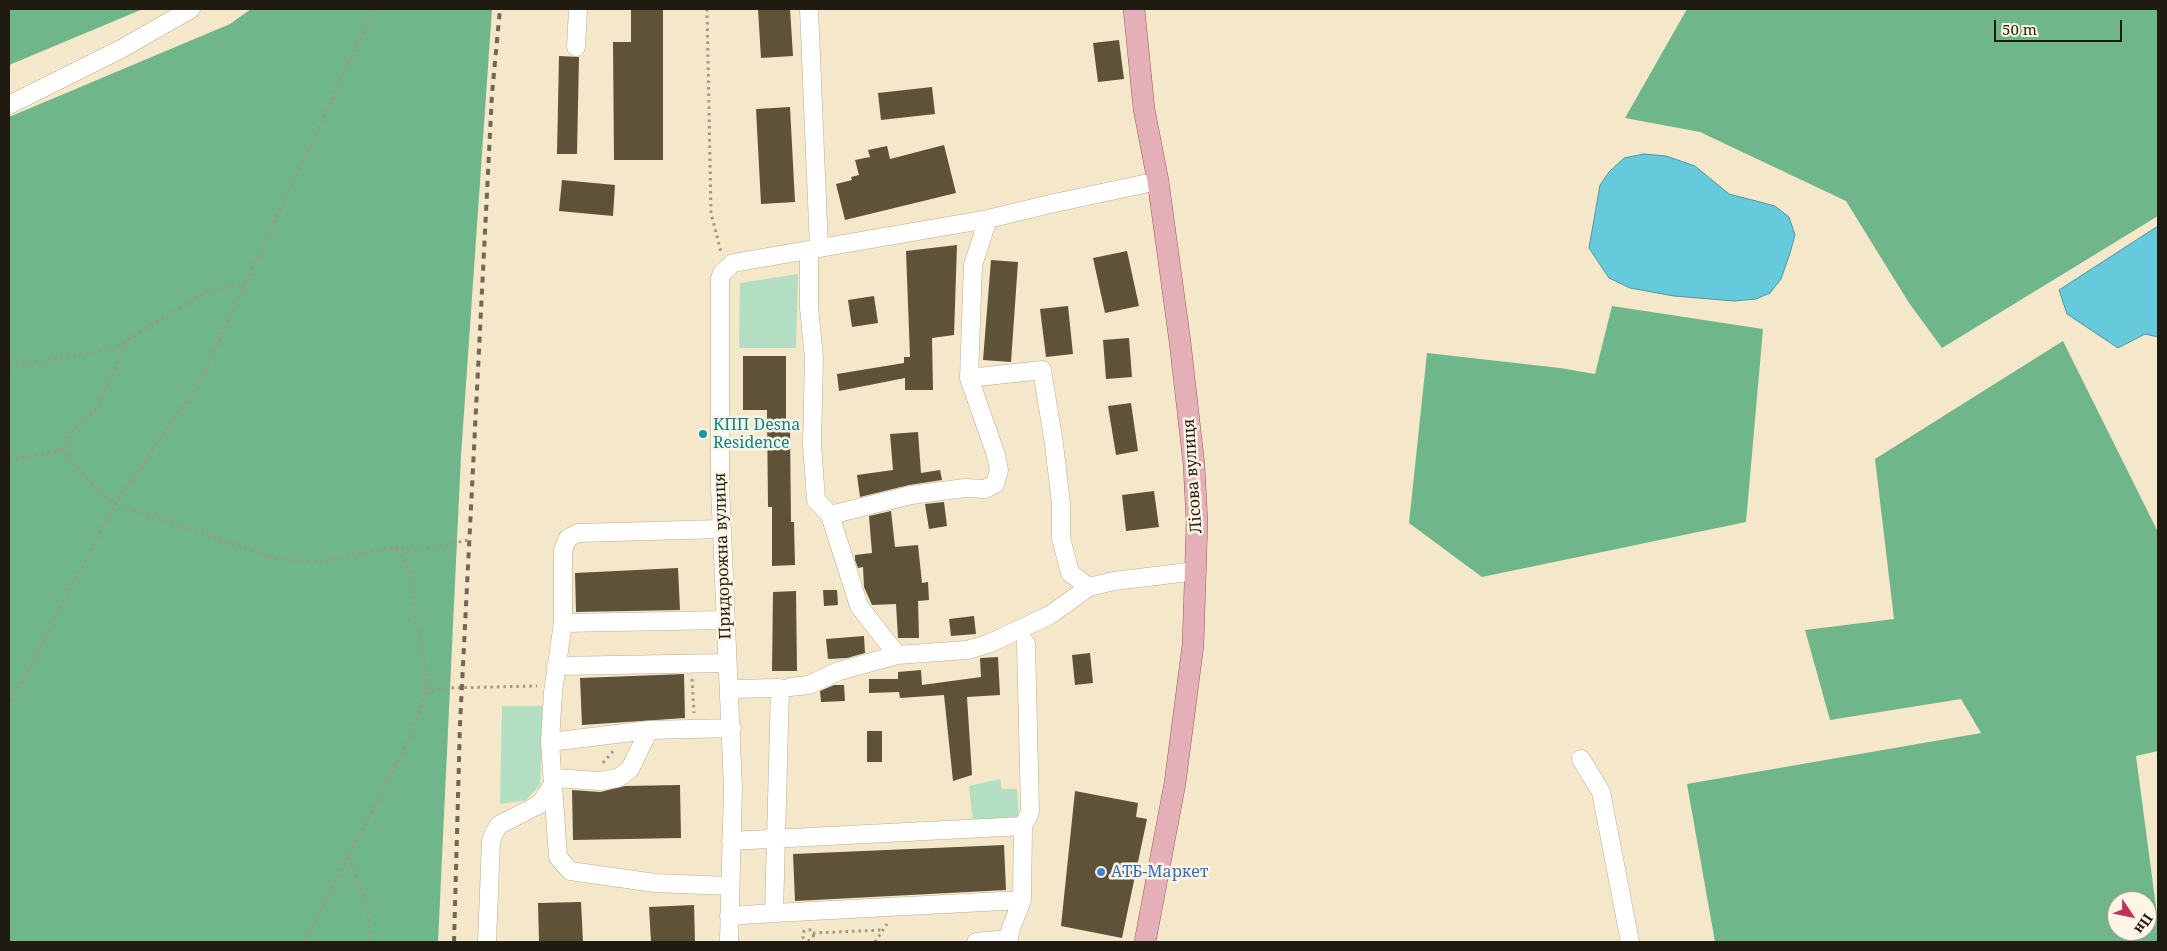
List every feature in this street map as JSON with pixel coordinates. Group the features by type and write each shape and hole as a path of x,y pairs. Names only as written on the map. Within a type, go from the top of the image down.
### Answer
{"main road":[{"name":"Лісова вулиця","path":"1134,9 1144,109 1158,181 1180,342 1194,465 1198,522 1193,645 1174,783 1145,942"}],"street":[{"path":"9,105 121,49 192,9"},
{"path":"576,46 578,9"},
{"path":"809,9 814,249 808,308 814,358 812,444 816,500 830,515 860,606 897,655"},
{"path":"725,268 733,263 988,219 1158,181"},
{"path":"830,515 912,495 965,488 985,488 995,484 999,470 996,455 969,378 974,265 988,219"},
{"name":"Придорожна вулиця","path":"725,268 720,278 718,429 727,663 732,728 729,942"},
{"path":"969,378 1042,370 1061,504 1061,538 1070,573 1089,587"},
{"path":"721,529 578,533 568,538 563,550 563,623 553,692 550,742 558,857 570,871 655,883 729,886"},
{"path":"790,688 809,686 839,671 897,655 967,650 988,644 1050,615 1089,587 1114,581 1197,572"},
{"path":"563,623 726,620"},
{"path":"976,942 1008,941 1022,900 1023,826 1030,812 1026,642"},
{"path":"556,666 727,663"},
{"path":"729,690 780,688 778,839 774,913"},
{"path":"550,742 649,730 732,728"},
{"path":"554,780 618,778 630,769 643,746 649,730"},
{"path":"1581,759 1601,792 1630,942"},
{"path":"487,942 491,841 494,833 499,825 540,804 554,780"},
{"path":"731,841 1023,826"},
{"path":"728,916 1022,900"}],"path":[{"path":"9,706 115,504 197,388 374,9"},
{"path":"707,9 711,213 725,268"},
{"path":"9,368 112,349 209,290 246,284"},
{"path":"9,460 62,450 75,428 98,407 128,338"},
{"path":"62,450 86,478 115,504 279,560 319,562 394,547 415,551 469,540"},
{"path":"304,942 409,740 426,693 426,669 415,618 414,588 407,564 394,547"},
{"path":"692,663 695,729"},
{"path":"426,693 447,688 508,685 545,686 553,692"},
{"path":"588,780 630,732"},
{"path":"348,857 368,908 370,942"},
{"path":"813,933 883,930"}],"green space":[{"path":"9,9 143,9 9,65"},
{"path":"251,9 492,9 461,456 438,942 9,942 9,117 230,24"},
{"path":"1687,9 2158,9 2158,216 1942,348 1909,303 1846,201 1700,132 1625,118"},
{"path":"798,274 796,348 739,348 740,283"},
{"path":"1612,306 1763,329 1746,522 1482,577 1409,523 1427,353 1560,368 1595,374"},
{"path":"2063,341 2158,532 2158,751 2136,756 2154,891 2107,891 2107,941 2157,941 2157,914 2158,942 1715,942 1687,784 1981,733 1961,699 1830,720 1805,630 1894,619 1875,459"},
{"path":"502,706 542,706 542,743 540,785 526,800 500,804"},
{"path":"1000,779 1002,789 1017,789 1019,818 973,823 969,786"}],"water":[{"path":"1644,154 1666,156 1695,166 1729,194 1775,206 1789,217 1795,235 1781,279 1770,293 1756,299 1734,301 1674,296 1630,288 1609,278 1589,248 1600,185 1609,172 1624,158"},
{"path":"2158,226 2158,337 2145,334 2118,348 2067,314 2059,290"}],"building":[{"path":"631,9 663,9 663,160 614,160 613,42 631,42"},
{"path":"758,9 790,9 793,56 761,58"},
{"path":"1119,40 1124,79 1098,82 1093,43"},
{"path":"559,56 579,57 577,154 557,154"},
{"path":"932,87 935,114 881,120 878,93"},
{"path":"790,107 795,202 761,204 756,109"},
{"path":"944,145 956,193 845,220 836,184 852,180 851,177 859,175 855,160 870,157 868,150 887,146 890,159"},
{"path":"562,180 615,185 613,216 559,211"},
{"path":"957,245 954,335 932,338 933,390 905,390 905,378 839,391 837,374 904,363 904,357 910,357 906,251"},
{"path":"1127,251 1139,306 1105,313 1093,258"},
{"path":"991,260 1018,262 1011,362 983,360"},
{"path":"874,296 878,323 852,327 848,300"},
{"path":"1068,306 1073,354 1046,357 1040,309"},
{"path":"1129,338 1132,377 1106,379 1103,340"},
{"path":"743,356 786,356 786,429 790,429 791,522 794,522 795,565 772,566 772,507 768,507 767,410 743,410"},
{"path":"1131,403 1138,451 1116,455 1108,406"},
{"path":"918,432 921,473 940,470 942,480 909,485 860,497 857,475 893,470 890,434"},
{"path":"1154,491 1159,527 1126,531 1122,495"},
{"path":"944,502 947,526 929,529 925,504"},
{"path":"891,511 895,547 918,545 922,583 928,582 929,600 918,601 919,638 898,638 896,604 872,605 864,587 863,567 858,568 855,560 855,555 872,553 869,516"},
{"path":"678,568 680,610 576,612 575,573"},
{"path":"823,590 837,590 838,605 824,606"},
{"path":"796,591 797,671 772,671 773,592"},
{"path":"974,616 976,634 951,636 949,619"},
{"path":"864,636 865,653 847,658 828,659 826,639"},
{"path":"1090,653 1093,683 1075,685 1072,655"},
{"path":"998,657 1000,695 967,697 972,775 953,781 944,695 900,698 899,692 869,693 869,679 898,679 898,672 921,670 922,685 981,677 980,658"},
{"path":"684,674 685,718 582,725 580,678"},
{"path":"834,685 844,685 845,701 821,702 820,691"},
{"path":"867,731 882,731 882,762 867,762"},
{"path":"680,785 681,838 573,840 572,790 600,792 625,786"},
{"name":"АТБ-Маркет","path":"1075,791 1138,803 1136,817 1147,819 1122,938 1061,926"},
{"path":"1004,845 1006,890 795,901 793,854"},
{"path":"581,902 583,942 539,942 538,903"},
{"path":"694,905 695,942 651,942 649,907"}],"railway":[{"path":"454,942 460,724 492,94 500,9"}],"place":[{"name":"КПП Desna Residence","path":"703,434"},
{"name":"АТБ-Маркет","path":"1101,872"}]}
